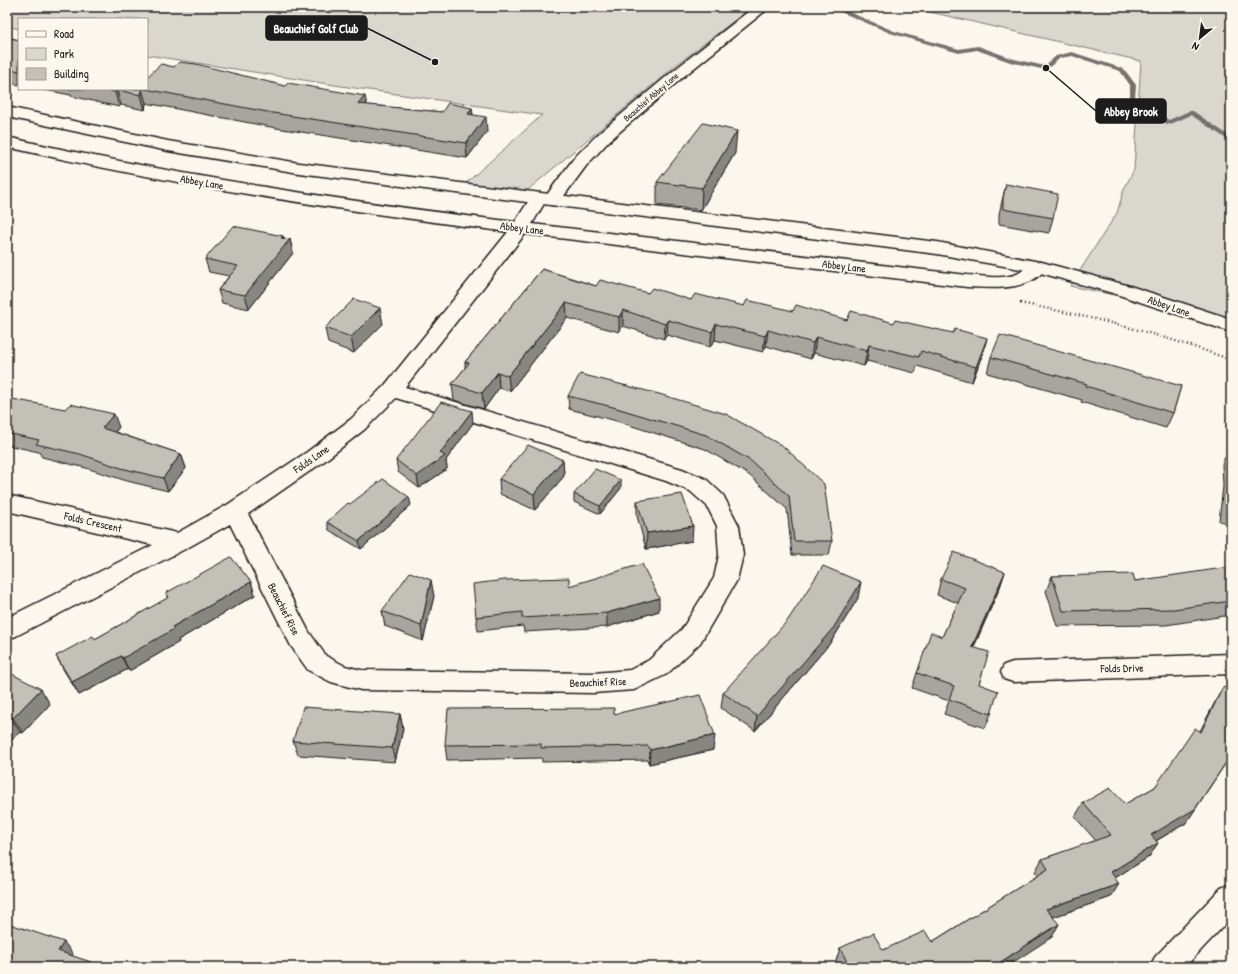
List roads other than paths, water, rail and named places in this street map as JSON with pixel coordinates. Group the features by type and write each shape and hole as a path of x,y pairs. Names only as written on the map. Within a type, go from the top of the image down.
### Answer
{"street":[{"name":"Beauchief Abbey Lane","path":"546,199 603,138 678,74 763,7"},
{"name":"Abbey Lane","path":"7,112 168,146 299,168 937,248 1038,267 1123,290 1231,326"},
{"name":"Abbey Lane","path":"7,142 154,174 283,196 520,228 967,281 1000,283 1023,278 1038,267"},
{"name":"Folds Lane","path":"7,629 179,542 235,511 315,457 358,424 392,390 520,228 546,199"},
{"name":"Beauchief Rise","path":"235,511 300,639 317,663 340,675 361,680 593,683 634,680 658,667 691,636 725,580 731,556 728,526 715,501 698,485 674,475 392,390"},
{"name":"Folds Crescent","path":"7,503 179,542"},
{"name":"Folds Drive","path":"1013,672 1231,664"},
{"path":"1165,967 1231,898"}],"waterway":[{"path":"832,7 892,32 959,51 978,48 1012,61 1046,68 1058,57 1072,54 1122,70 1133,85 1132,99 1169,123 1191,112 1231,140"}],"place":[{"name":"Beauchief Golf Club","path":"435,62"},
{"name":"Abbey Brook","path":"1046,68"}]}
